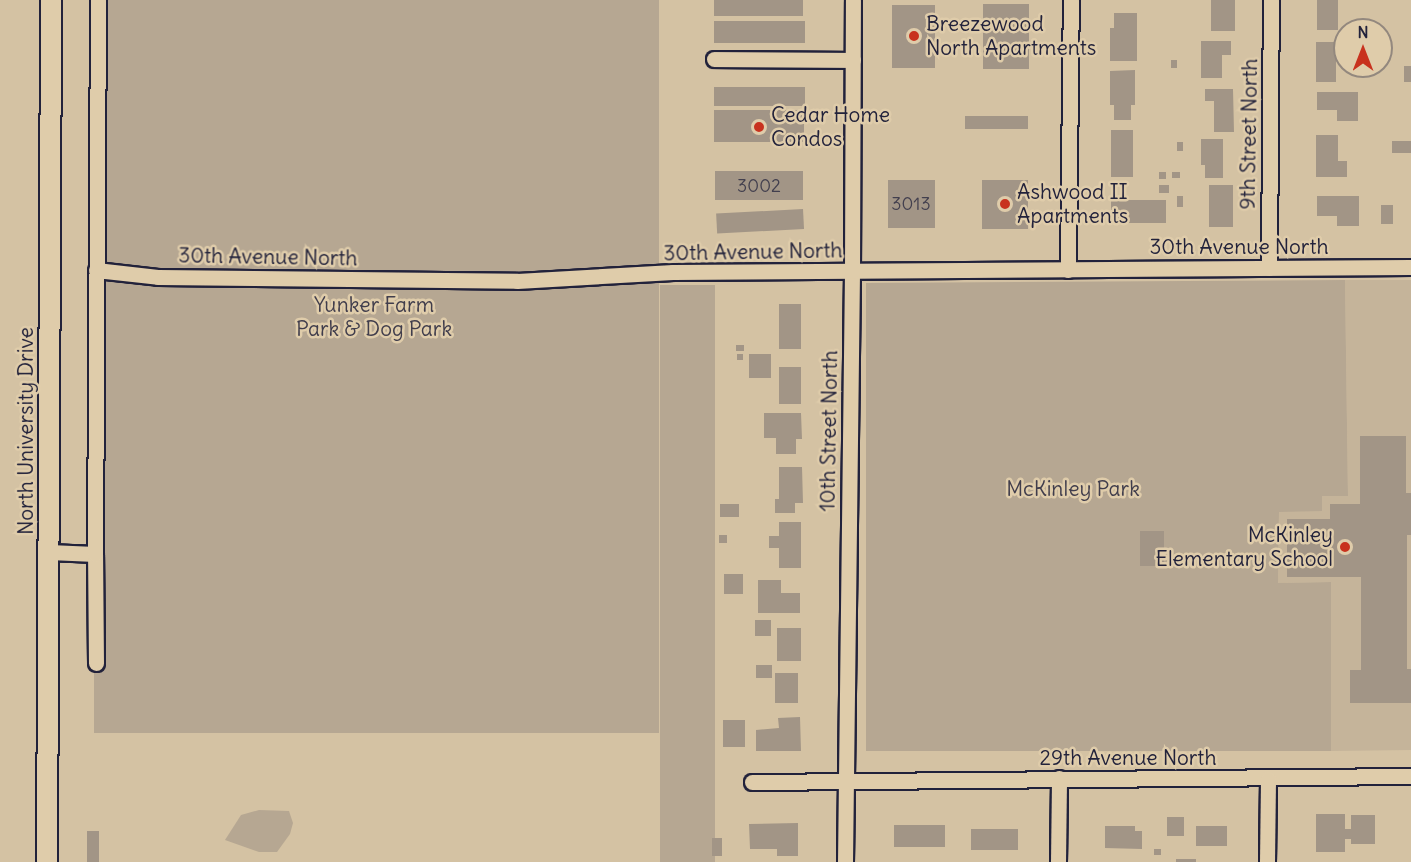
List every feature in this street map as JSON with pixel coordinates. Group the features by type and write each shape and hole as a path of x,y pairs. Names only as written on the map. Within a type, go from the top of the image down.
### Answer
{"main road":[{"name":"North University Drive","path":"47,862 51,0"}],"street":[{"path":"96,663 94,554 98,0"},
{"name":"10th Street North","path":"845,862 853,0"},
{"path":"1068,270 1071,0"},
{"name":"9th Street North","path":"1269,268 1271,0"},
{"path":"714,59 853,60"},
{"name":"30th Avenue North","path":"96,270 158,277 517,281 673,272 1411,267"},
{"path":"49,552 94,554"},
{"name":"29th Avenue North","path":"752,782 1411,776"},
{"path":"1058,862 1059,778"},
{"path":"1267,862 1268,778"}],"shaded area":[{"name":"McKinley Elementary School","path":"1345,280 1411,280 1411,750 1331,751 1331,582 1278,583 1279,511 1321,511 1322,496 1348,495"}],"green space":[{"name":"Yunker Farm Park & Dog Park","path":"94,0 659,0 659,733 94,733"},
{"name":"McKinley Park","path":"1345,280 1348,496 1322,496 1322,511 1279,512 1278,583 1331,582 1331,751 866,751 866,283"},
{"path":"660,285 715,285 715,862 660,862"},
{"path":"259,810 289,811 293,823 290,834 277,852 259,852 225,840 241,815"}],"building":[{"path":"714,0 803,0 803,16 714,16"},
{"path":"1211,0 1235,0 1235,31 1211,31"},
{"path":"1317,0 1338,0 1338,18 1333,18 1333,30 1317,30"},
{"path":"983,4 1029,4 1029,69 983,69"},
{"name":"Breezewood North Apartments","path":"892,5 935,5 935,68 892,68"},
{"path":"1114,13 1137,13 1137,61 1110,61 1110,28 1114,28"},
{"path":"714,21 805,21 805,43 714,43"},
{"path":"1201,41 1231,41 1231,55 1222,55 1222,78 1201,78"},
{"path":"1316,42 1333,42 1333,78 1336,78 1336,82 1316,82"},
{"path":"1171,60 1177,60 1177,68 1171,68"},
{"path":"1404,66 1411,66 1411,82 1404,82"},
{"path":"1135,70 1135,105 1131,105 1131,120 1114,120 1114,105 1110,105 1110,71"},
{"path":"714,87 805,87 805,106 714,106"},
{"path":"1205,89 1233,89 1234,132 1214,132 1214,101 1205,101"},
{"path":"1317,92 1358,92 1358,121 1337,121 1337,110 1317,110"},
{"name":"Cedar Home Condos","path":"714,110 804,110 804,142 714,142"},
{"path":"965,116 1028,116 1028,129 965,129"},
{"path":"1111,130 1133,130 1133,177 1111,177"},
{"path":"1316,135 1338,135 1338,161 1347,161 1347,177 1316,177"},
{"path":"1201,139 1223,139 1223,178 1205,178 1205,165 1201,165"},
{"path":"1392,141 1411,141 1411,153 1392,153"},
{"path":"1177,142 1183,142 1183,151 1177,151"},
{"name":"Cedar Home Condos","path":"715,171 803,171 803,200 715,200"},
{"path":"1159,172 1166,172 1166,179 1159,179"},
{"path":"1172,172 1180,172 1180,178 1172,178"},
{"path":"888,180 935,180 935,228 888,228"},
{"name":"Ashwood II Apartments","path":"982,180 1028,180 1028,229 982,229"},
{"path":"1159,185 1169,185 1169,193 1159,193"},
{"path":"1209,185 1233,185 1233,227 1209,227"},
{"path":"1177,196 1183,196 1183,207 1177,207"},
{"path":"1317,196 1359,196 1359,226 1337,226 1337,216 1317,216"},
{"path":"1111,200 1166,200 1166,223 1111,223"},
{"path":"1381,205 1393,205 1393,224 1381,224"},
{"path":"803,209 804,229 717,234 716,214"},
{"path":"779,304 801,304 801,349 779,349"},
{"path":"736,345 744,345 744,351 736,351"},
{"path":"737,354 743,354 743,360 737,360"},
{"path":"749,354 771,354 771,378 749,378"},
{"path":"779,367 801,367 801,404 779,404"},
{"path":"764,413 801,413 802,439 796,439 796,454 776,454 776,438 764,438"},
{"path":"1360,436 1406,436 1406,493 1411,493 1411,535 1407,535 1407,669 1411,669 1411,703 1350,703 1350,670 1361,670 1361,577 1287,577 1287,519 1330,519 1330,504 1360,504"},
{"path":"779,467 802,467 803,503 795,503 795,513 775,513 775,499 779,499"},
{"path":"720,504 739,504 739,517 720,517"},
{"path":"779,522 801,522 801,568 779,568 779,548 769,548 769,536 779,536"},
{"path":"1140,531 1164,531 1164,566 1140,566"},
{"path":"719,535 727,535 727,543 719,543"},
{"path":"724,574 743,574 743,594 724,594"},
{"path":"758,580 781,580 781,593 800,593 800,613 758,613"},
{"path":"755,620 771,620 771,636 755,636"},
{"path":"777,628 801,628 801,661 777,661"},
{"path":"756,665 772,665 772,678 756,678"},
{"path":"775,673 798,673 798,703 775,703"},
{"path":"800,717 801,751 756,751 756,730 779,728 778,718"},
{"path":"723,720 745,720 745,747 723,747"},
{"path":"1316,814 1345,814 1345,829 1351,829 1351,815 1375,815 1375,844 1351,844 1351,839 1345,839 1345,852 1316,852"},
{"path":"1167,817 1184,817 1184,836 1167,836"},
{"path":"798,823 798,856 777,856 777,849 750,849 749,824"},
{"path":"894,825 945,825 945,847 894,847"},
{"path":"1105,826 1135,826 1135,831 1142,831 1142,849 1105,848"},
{"path":"1196,826 1227,826 1227,846 1196,846"},
{"path":"971,829 1018,829 1018,850 971,850"},
{"path":"87,831 99,831 99,862 87,862"},
{"path":"712,838 722,838 722,856 712,856"},
{"path":"1154,849 1161,849 1161,855 1154,855"},
{"path":"1176,859 1196,859 1196,862 1176,862"}],"place":[{"name":"Breezewood North Apartments","path":"914,36"},
{"name":"Cedar Home Condos","path":"759,127"},
{"name":"Ashwood II Apartments","path":"1005,204"},
{"name":"McKinley Elementary School","path":"1345,547"}]}
